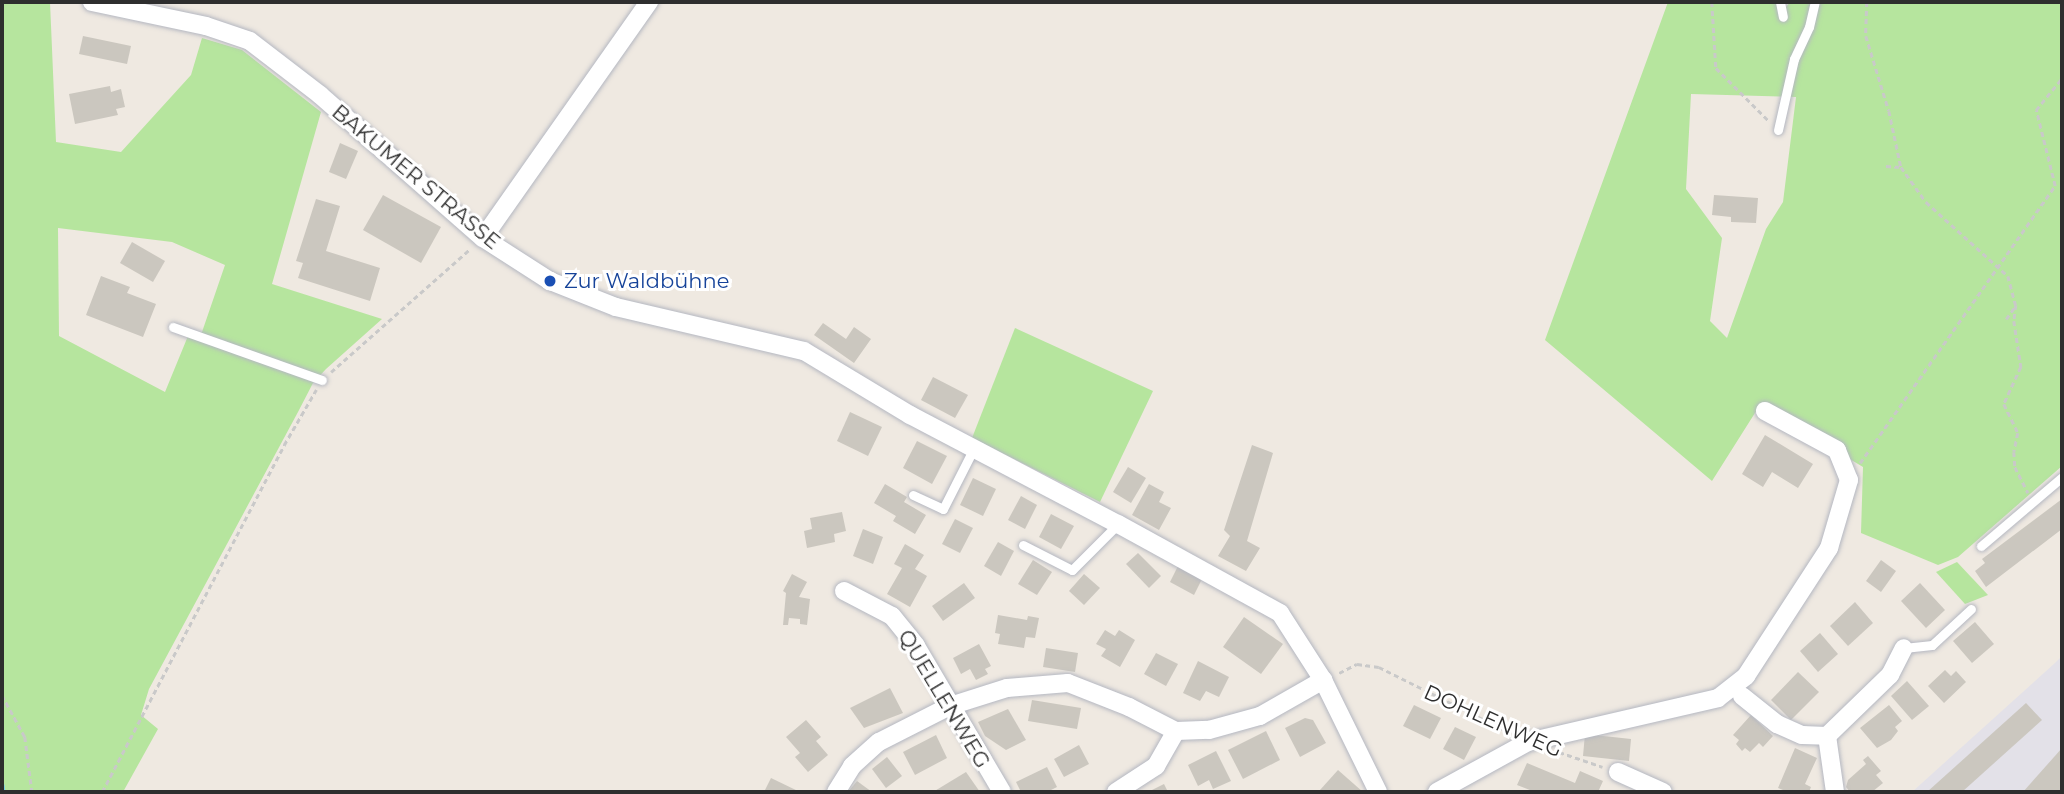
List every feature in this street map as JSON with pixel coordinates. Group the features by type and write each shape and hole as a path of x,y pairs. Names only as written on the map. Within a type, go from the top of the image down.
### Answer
{"street":[{"name":"BAKUMER STRASSE","path":"92,2 206,26 250,41 320,95 483,238 550,281 616,307 804,351 910,415 1280,613 1323,680 1378,792"},
{"path":"483,238 649,2"},
{"path":"1437,792 1528,742 1718,698 1746,676 1829,548 1849,480 1837,450 1765,411"},
{"name":"QUELLENWEG","path":"844,591 892,615 916,646 1002,792"},
{"path":"1742,696 1777,724 1802,735 1827,736 1890,675 1904,648"},
{"path":"836,792 852,766 879,742 950,706 1007,688 1068,683 1129,707 1176,731 1209,730 1260,716 1323,680"},
{"path":"1116,792 1156,766 1176,731"},
{"path":"1827,736 1835,792"},
{"path":"1618,772 1663,792"}],"lane":[{"path":"1780,2 1783,17"},
{"path":"1778,130 1794,59 1809,27 1815,2"},
{"path":"173,327 322,380"},
{"path":"913,495 943,509 974,448"},
{"path":"1981,546 2062,477"},
{"path":"1023,545 1072,570 1118,524"},
{"path":"1904,648 1932,645 1972,609"}],"path":[{"path":"1712,2 1716,68 1778,130"},
{"path":"1867,2 1866,36 1889,111 1901,167 1926,201 2008,276 2016,305 2014,321 2021,367 2004,404 2018,433 2014,452 2015,467 2034,500"},
{"path":"1849,480 2055,186 2036,110 2062,78"},
{"path":"1886,166 1901,167"},
{"path":"102,792 284,445 322,380 483,238"},
{"path":"2006,319 2016,305"},
{"name":"DOHLENWEG","path":"1323,680 1357,664 1379,667 1528,742"},
{"path":"2,695 24,737 32,792"},
{"name":"DOHLENWEG","path":"1554,751 1618,772"}],"shaded area":[{"path":"2062,656 2062,792 1912,792 2055,663"}],"green space":[{"path":"2,2 50,2 56,142 121,152 191,75 202,38 242,50 321,112 272,284 382,319 313,383 149,689 141,715 158,729 123,792 2,792","holes":["58,228 172,242 225,265 202,332 188,336 165,392 59,336"]},
{"path":"1668,2 1779,2 1786,7 1790,2 2062,2 2062,466 1958,557 1938,565 1861,533 1863,467 1760,405 1712,481 1545,340","holes":["1691,94 1796,97 1783,202 1766,229 1727,338 1710,321 1722,238 1686,189"]},
{"path":"1015,328 1153,391 1100,502 972,438"},
{"path":"1957,562 1988,595 1965,604 1936,572"}],"building":[{"path":"83,36 131,46 127,64 79,54"},
{"path":"110,86 111,92 121,89 125,107 116,109 118,115 75,124 69,94"},
{"path":"340,143 358,151 346,179 329,172"},
{"path":"383,195 441,227 421,263 363,230"},
{"path":"1714,195 1758,198 1756,223 1731,222 1731,217 1712,215"},
{"path":"316,199 340,206 326,251 380,268 370,301 298,278 303,263 296,261"},
{"path":"132,242 165,261 153,282 120,263"},
{"path":"101,276 130,287 127,293 156,304 143,337 86,315"},
{"path":"823,323 846,339 854,327 871,339 854,363 814,335"},
{"path":"933,377 968,395 955,418 921,400"},
{"path":"850,412 882,427 868,456 837,441"},
{"path":"1765,435 1813,464 1798,488 1772,472 1763,487 1742,474"},
{"path":"917,441 947,456 932,484 903,468"},
{"path":"1252,445 1273,453 1247,541 1260,548 1246,571 1218,556 1230,536 1224,530"},
{"path":"1128,467 1146,478 1131,503 1113,492"},
{"path":"973,478 996,489 983,516 960,505"},
{"path":"885,484 907,497 904,502 926,515 915,534 893,521 896,516 874,503"},
{"path":"1149,484 1164,492 1159,502 1171,508 1159,530 1132,515"},
{"path":"1021,496 1037,505 1025,529 1008,520"},
{"path":"2062,499 2062,529 1986,587 1975,571 1985,563 1982,559"},
{"path":"842,512 846,531 834,534 835,542 807,548 804,531 812,529 810,518"},
{"path":"1051,514 1074,526 1061,549 1039,537"},
{"path":"955,519 973,528 960,553 942,544"},
{"path":"863,529 883,537 873,564 853,556"},
{"path":"998,542 1014,551 1001,576 984,566"},
{"path":"905,544 924,555 915,569 927,576 910,607 887,594 902,568 894,564"},
{"path":"1138,553 1161,576 1149,588 1126,564"},
{"path":"1033,560 1052,572 1037,595 1018,584"},
{"path":"1881,560 1896,571 1881,592 1866,581"},
{"path":"1178,566 1202,579 1194,595 1170,582"},
{"path":"792,574 807,582 799,597 810,599 807,625 800,624 800,619 789,618 788,625 783,625 786,593 783,591"},
{"path":"1084,574 1100,588 1084,605 1069,591"},
{"path":"964,583 975,598 943,621 932,606"},
{"path":"1920,583 1945,610 1926,628 1901,601"},
{"path":"1855,602 1873,623 1848,646 1830,626"},
{"path":"998,615 1027,620 1028,616 1039,618 1035,638 1026,637 1024,648 998,644 1000,634 995,633"},
{"path":"1244,617 1283,644 1261,674 1223,647"},
{"path":"1975,622 1994,644 1972,663 1953,641"},
{"path":"1105,630 1115,636 1119,630 1135,640 1120,667 1101,656 1106,649 1096,644"},
{"path":"1820,633 1838,654 1818,672 1800,651"},
{"path":"979,644 991,666 985,669 988,674 976,680 970,669 961,674 953,658"},
{"path":"1046,648 1078,653 1075,672 1043,667"},
{"path":"1156,653 1178,664 1166,686 1144,674"},
{"path":"1198,661 1229,677 1219,697 1206,691 1200,701 1183,693"},
{"path":"1945,670 1951,676 1956,671 1966,682 1944,703 1928,686"},
{"path":"1798,672 1819,692 1791,720 1771,700"},
{"path":"1907,681 1929,706 1912,720 1891,696"},
{"path":"890,688 903,713 864,728 850,708"},
{"path":"1032,700 1081,708 1077,729 1028,721"},
{"path":"2026,703 2042,720 1962,792 1927,792"},
{"path":"1414,705 1441,718 1430,739 1403,726"},
{"path":"1889,705 1902,721 1895,727 1898,731 1891,740 1877,748 1860,728"},
{"path":"1008,709 1026,740 1006,750 985,736 978,722"},
{"path":"1751,715 1773,736 1763,747 1759,743 1750,752 1745,748 1742,751 1736,744 1739,740 1733,735"},
{"path":"1305,718 1313,720 1326,743 1300,757 1285,728"},
{"path":"806,720 821,737 816,741 828,755 808,772 795,757 800,753 786,737"},
{"path":"1455,727 1476,737 1464,760 1443,749"},
{"path":"1266,731 1280,760 1243,779 1228,750"},
{"path":"1585,734 1631,739 1629,761 1583,756"},
{"path":"936,735 947,758 915,775 903,752"},
{"path":"1079,745 1089,764 1064,777 1054,759"},
{"path":"1795,748 1817,758 1805,784 1811,787 1809,792 1788,792 1778,788"},
{"path":"2062,748 2062,792 2023,792"},
{"path":"1216,751 1231,781 1213,789 1209,780 1198,786 1188,765"},
{"path":"1868,756 1881,771 1876,775 1883,783 1872,792 1850,792 1846,787 1848,780 1866,764 1863,760"},
{"path":"887,757 902,776 886,788 872,769"},
{"path":"1527,763 1575,783 1580,771 1603,781 1598,792 1535,792 1517,785"},
{"path":"1047,767 1057,787 1047,792 1021,792 1016,782"},
{"path":"1338,770 1363,792 1322,792 1320,790"},
{"path":"966,772 980,792 933,792"},
{"path":"771,778 800,792 764,792"},
{"path":"857,781 872,792 848,792"},
{"path":"1164,784 1168,792 1148,792"}],"waterway":[{"path":"2,785 3,792"}],"place":[{"name":"Zur Waldbühne","path":"550,281"}]}
